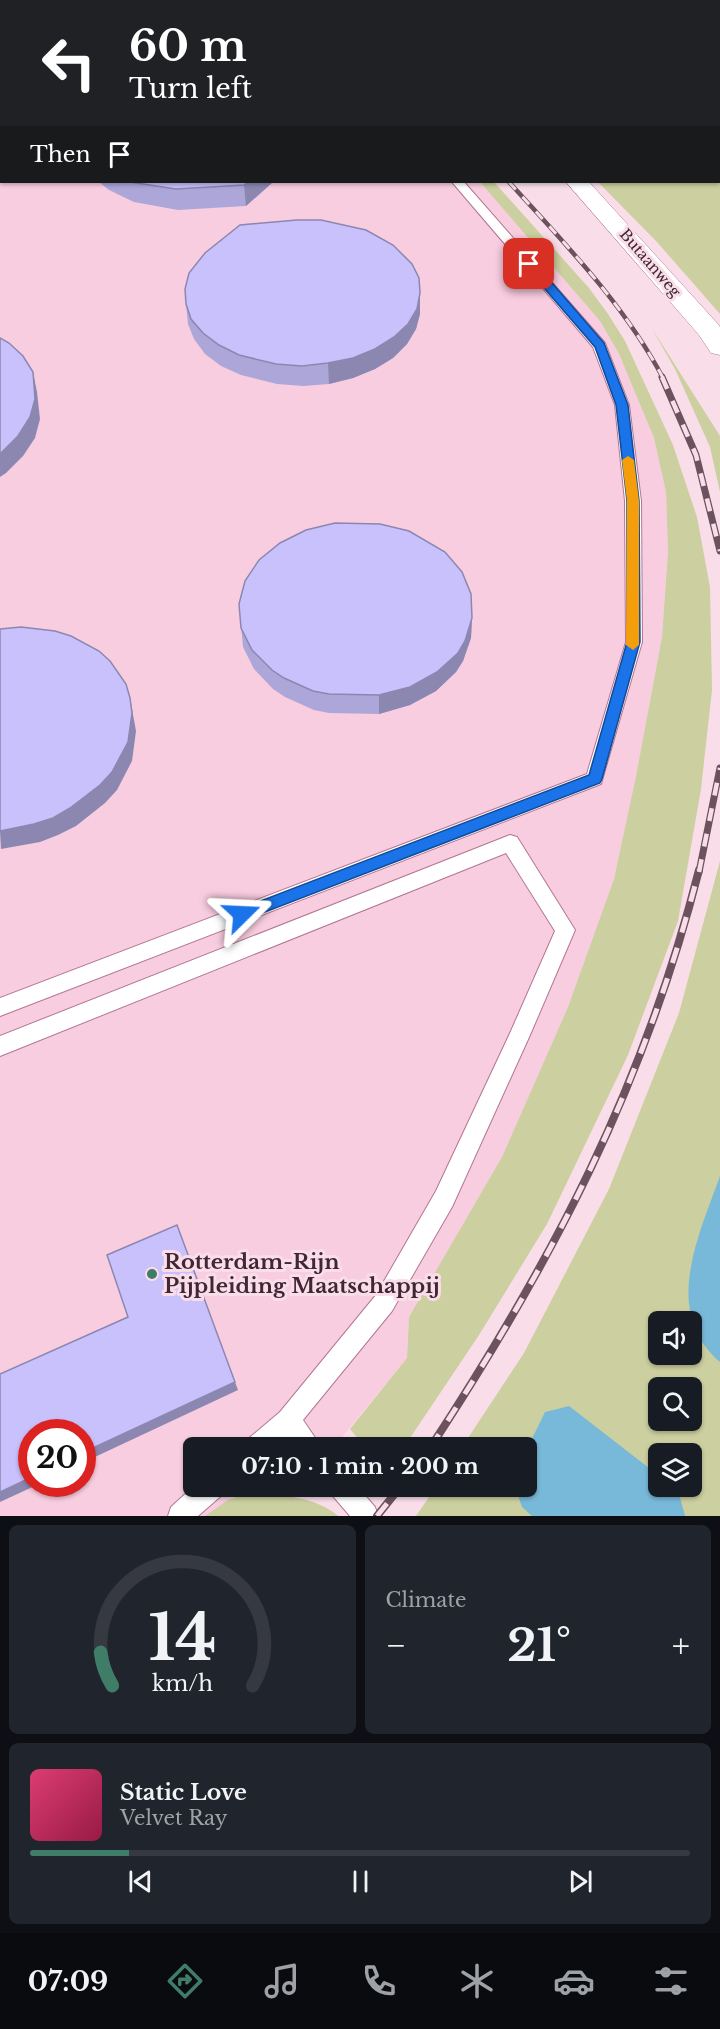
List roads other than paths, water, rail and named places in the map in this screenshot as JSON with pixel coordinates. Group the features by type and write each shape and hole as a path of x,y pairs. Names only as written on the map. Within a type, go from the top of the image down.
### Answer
{"street":[{"name":"Butaanweg","path":"578,183 708,329 720,347"}],"lane":[{"path":"0,1007 595,779 634,642 633,501 622,405 600,346 459,183"},
{"path":"0,1046 510,843 565,930 520,1035 444,1199 384,1303 288,1420 269,1437"},
{"path":"288,1420 301,1437"},
{"path":"180,1516 201,1497"},
{"path":"350,1497 366,1516"}],"water":[{"path":"720,1176 720,1362 702,1342 702,1311 691,1311 689,1297 690,1272 703,1223"},
{"path":"569,1406 648,1467 648,1497 680,1497 685,1516 532,1516 522,1507 518,1497 537,1497 537,1437 533,1437 545,1412"}],"railway":[{"path":"510,183 612,300 663,378"},
{"path":"662,377 696,455 720,551"},
{"path":"699,872 720,768"},
{"path":"437,1437 516,1310 590,1171 651,1026 677,950 699,870"},
{"path":"377,1516 392,1497"}],"place":[{"name":"Rotterdam-Rijn Pijpleiding Maatschappij","path":"152,1274"}]}
